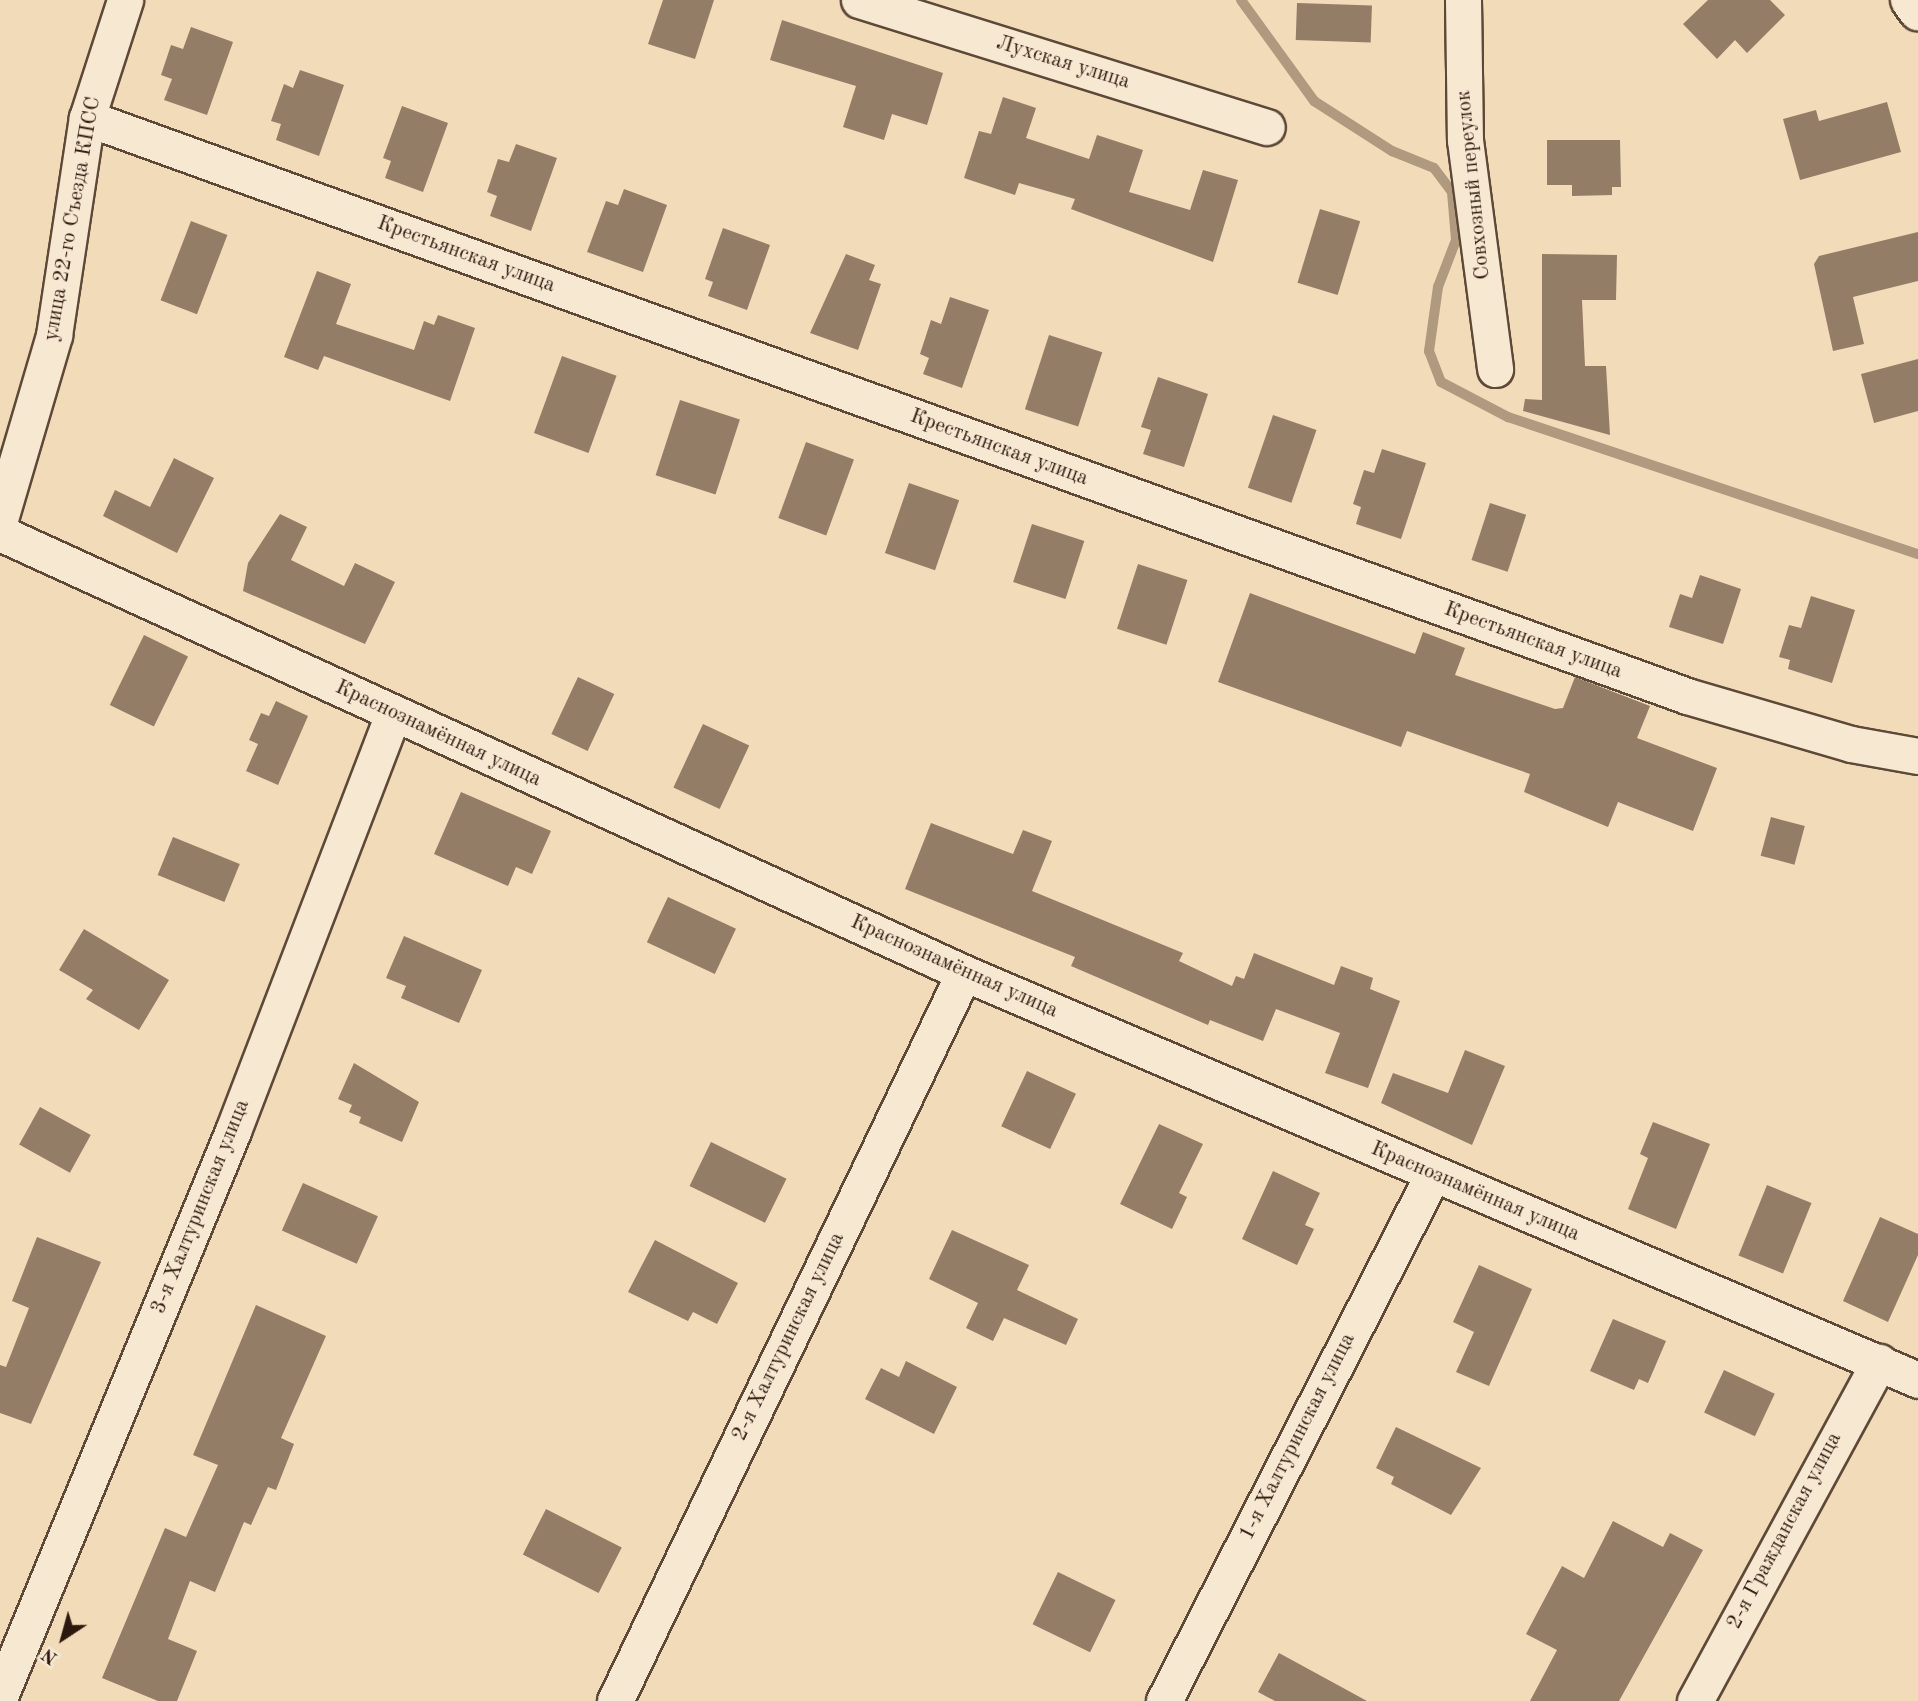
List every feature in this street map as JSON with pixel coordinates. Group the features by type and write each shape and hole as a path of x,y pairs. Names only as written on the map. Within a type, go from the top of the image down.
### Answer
{"main road":[{"path":"1910,0 1918,11"}],"street":[{"name":"улица 22-го Съезда КПСС","path":"0,519 54,335 87,118 125,0"},
{"name":"Лухская улица","path":"859,0 1267,127"},
{"name":"Совхозный переулок","path":"1463,0 1465,140 1495,369"},
{"name":"Крестьянская улица","path":"87,118 1687,696 1851,744 1918,757"},
{"name":"Краснознамённая улица","path":"0,533 964,973 1918,1380"},
{"name":"3-я Халтуринская улица","path":"0,1696 233,1132 393,714"},
{"name":"2-я Халтуринская улица","path":"615,1701 964,973"},
{"name":"1-я Халтуринская улица","path":"1164,1701 1433,1174"},
{"name":"2-я Гражданская улица","path":"1695,1701 1879,1362"}],"building":[{"path":"663,0 714,0 695,59 648,44"},
{"path":"1708,0 1770,0 1785,15 1747,53 1735,40 1717,59 1683,24"},
{"path":"1297,3 1372,6 1371,43 1296,40"},
{"path":"782,20 943,73 927,125 892,114 884,140 843,127 856,86 770,60"},
{"path":"191,27 233,42 207,115 164,100 172,79 161,75 171,45 183,49"},
{"path":"300,70 344,85 319,156 276,140 281,124 271,121 284,84 293,88"},
{"path":"1003,97 1036,108 1026,138 1089,159 1097,135 1143,150 1129,192 1190,210 1203,170 1238,180 1213,262 1071,209 1075,199 1019,183 1015,195 964,178 979,131 991,134"},
{"path":"1887,102 1901,152 1800,180 1783,119 1816,110 1819,121"},
{"path":"402,106 448,123 423,192 385,178 391,161 383,158"},
{"path":"1547,140 1620,140 1621,187 1612,187 1612,195 1572,196 1572,185 1547,185"},
{"path":"516,144 557,158 531,231 490,216 497,196 487,192 498,159 509,162"},
{"path":"624,189 667,205 643,272 587,252 606,201 618,205"},
{"path":"1320,209 1360,221 1338,295 1297,283"},
{"path":"191,221 227,235 197,314 161,300"},
{"path":"723,228 770,245 747,310 708,296 713,282 705,279"},
{"path":"1918,232 1918,281 1853,297 1864,344 1833,351 1814,264 1819,256"},
{"path":"846,254 875,265 869,280 881,284 858,350 810,333"},
{"path":"1542,254 1617,255 1616,300 1582,300 1585,366 1606,366 1610,435 1523,411 1525,399 1542,400"},
{"path":"317,271 351,284 336,324 414,350 424,321 434,325 438,315 475,328 450,401 324,356 318,370 284,357"},
{"path":"950,297 989,310 962,388 923,374 929,358 920,354 931,320 941,324"},
{"path":"1049,335 1102,352 1078,426 1025,409"},
{"path":"562,356 617,376 588,453 534,433"},
{"path":"1918,359 1918,411 1874,423 1861,374"},
{"path":"1158,377 1208,394 1184,467 1143,454 1151,430 1141,427"},
{"path":"680,400 740,419 716,495 656,475"},
{"path":"1273,415 1316,430 1291,503 1248,488"},
{"path":"806,442 854,459 826,536 778,518"},
{"path":"1382,449 1426,463 1401,539 1356,524 1361,507 1353,504 1364,470 1374,473"},
{"path":"174,458 214,478 177,553 103,516 115,490 150,507"},
{"path":"909,483 959,500 935,570 885,553"},
{"path":"1490,503 1526,515 1508,572 1471,560"},
{"path":"280,514 307,527 291,560 344,586 355,563 395,582 365,644 243,591 248,563"},
{"path":"1032,524 1084,541 1065,599 1013,582"},
{"path":"1138,564 1187,580 1166,645 1117,629"},
{"path":"1700,575 1741,589 1723,644 1669,627 1680,594 1692,598"},
{"path":"1250,593 1415,654 1423,632 1465,648 1455,675 1555,709 1563,708 1575,677 1650,706 1637,738 1717,768 1693,831 1618,802 1608,827 1524,792 1530,774 1407,731 1401,747 1218,682"},
{"path":"1811,596 1855,610 1832,683 1788,669 1790,660 1779,657 1789,625 1801,628"},
{"path":"144,635 188,656 154,727 110,705"},
{"path":"578,677 614,694 588,751 551,734"},
{"path":"276,701 308,716 278,785 246,771 258,744 249,740 261,713 269,716"},
{"path":"703,724 749,746 720,809 673,787"},
{"path":"461,792 551,831 532,874 516,867 508,886 434,854"},
{"path":"1771,817 1805,826 1794,865 1761,856"},
{"path":"931,823 1013,854 1023,830 1052,841 1032,891 1183,953 1179,961 1232,986 1236,976 1244,979 1254,953 1334,985 1341,966 1373,978 1370,989 1400,1001 1368,1088 1325,1073 1340,1033 1276,1009 1263,1041 1210,1020 1208,1025 1071,966 1075,957 905,889"},
{"path":"173,837 240,864 224,902 158,875"},
{"path":"668,897 736,929 715,974 647,942"},
{"path":"84,929 169,980 139,1030 86,999 93,990 59,970"},
{"path":"404,936 482,970 459,1023 401,998 406,986 386,978"},
{"path":"1465,1050 1505,1066 1472,1145 1381,1103 1393,1073 1448,1093"},
{"path":"354,1063 419,1102 402,1142 359,1123 361,1117 349,1112 352,1105 338,1099"},
{"path":"1027,1071 1076,1094 1050,1149 1001,1126"},
{"path":"40,1107 91,1135 70,1173 19,1145"},
{"path":"1653,1122 1710,1144 1676,1229 1628,1209 1648,1158 1640,1154"},
{"path":"1159,1124 1203,1144 1179,1193 1187,1197 1172,1229 1120,1204"},
{"path":"711,1142 786,1179 765,1223 690,1186"},
{"path":"1273,1171 1320,1193 1305,1225 1314,1229 1297,1265 1242,1239"},
{"path":"303,1183 378,1216 357,1264 282,1231"},
{"path":"1767,1185 1812,1203 1783,1273 1739,1255"},
{"path":"1880,1217 1918,1234 1918,1255 1888,1322 1843,1301"},
{"path":"952,1230 1029,1265 1017,1290 1078,1319 1066,1345 1004,1318 993,1341 966,1328 978,1303 929,1279"},
{"path":"37,1237 101,1262 31,1424 0,1413 0,1365 6,1367 29,1308 12,1301"},
{"path":"655,1240 738,1283 717,1324 693,1312 688,1321 628,1292"},
{"path":"1479,1265 1532,1289 1489,1386 1456,1372 1474,1332 1453,1322"},
{"path":"256,1305 326,1336 281,1438 294,1444 276,1490 268,1487 251,1525 244,1522 215,1592 190,1581 168,1639 197,1651 177,1701 158,1701 102,1678 165,1528 186,1537 218,1465 193,1455"},
{"path":"1613,1319 1666,1341 1648,1383 1639,1379 1634,1390 1590,1371"},
{"path":"906,1361 957,1387 934,1434 865,1399 881,1368 899,1377"},
{"path":"1724,1370 1775,1394 1755,1436 1704,1413"},
{"path":"1396,1427 1481,1468 1451,1515 1391,1484 1394,1477 1376,1468"},
{"path":"546,1509 622,1548 599,1593 523,1554"},
{"path":"1613,1521 1663,1547 1670,1533 1703,1550 1619,1701 1530,1701 1557,1650 1526,1634 1562,1566 1584,1578"},
{"path":"1058,1572 1116,1600 1090,1652 1033,1624"},
{"path":"1279,1653 1367,1701 1275,1701 1258,1692"}],"waterway":[{"path":"1241,0 1314,101 1392,151 1434,168 1452,192 1456,240 1438,287 1429,351 1441,382 1508,417 1918,554"}]}
